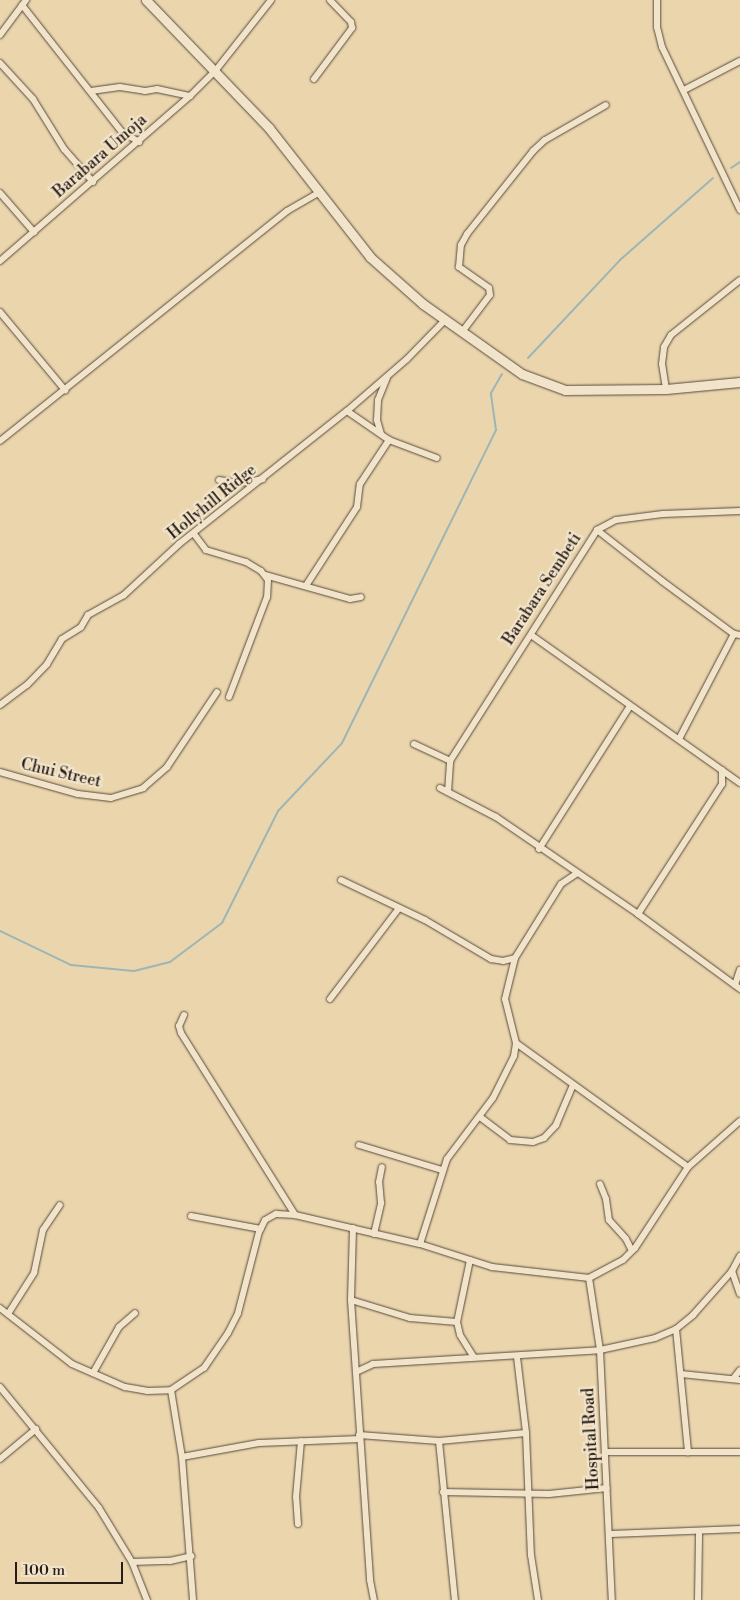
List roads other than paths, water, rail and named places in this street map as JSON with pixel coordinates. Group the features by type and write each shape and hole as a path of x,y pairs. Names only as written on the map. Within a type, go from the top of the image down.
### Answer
{"street":[{"path":"146,0 216,70 269,128 370,257 445,320 522,374 552,386 595,391 666,389 740,382"},
{"name":"Barabara Umoja","path":"0,261 190,96 216,70 271,0"},
{"path":"314,79 352,28 352,22 330,0"},
{"path":"657,0 657,27 662,47 740,210"},
{"path":"0,35 24,2 122,132 139,142"},
{"path":"684,90 740,61"},
{"path":"0,63 33,99 64,149 93,182"},
{"path":"91,91 120,87 145,91 157,88 190,96"},
{"path":"462,332 490,294 489,288 459,267 461,245 467,234 533,151 545,140 606,105"},
{"path":"0,441 286,211 320,192"},
{"path":"0,193 34,232"},
{"path":"666,389 662,364 664,347 671,335 740,280"},
{"path":"0,312 65,390"},
{"name":"Hollyhill Ridge","path":"0,705 27,685 47,664 62,639 81,627 88,615 124,595 179,544 347,411 445,320"},
{"path":"381,434 378,400 389,374"},
{"path":"347,411 389,440 438,458"},
{"path":"307,584 357,508 360,484 389,440"},
{"path":"219,480 239,483 263,479"},
{"name":"Barabara Sembeti","path":"448,792 450,761 508,667 531,635 597,530 616,520 663,514 740,511"},
{"path":"597,530 737,635 679,738"},
{"path":"194,534 206,550 246,562 265,575 307,584 350,599 360,598"},
{"path":"229,698 267,597 265,575"},
{"path":"531,635 740,783"},
{"name":"Chui Street","path":"0,772 78,794 111,798 143,788 167,767 217,692"},
{"path":"539,849 630,706"},
{"path":"414,744 450,761"},
{"path":"638,914 722,784 722,770"},
{"path":"440,788 496,817 539,849 638,914 737,987 740,970"},
{"path":"420,1244 442,1170 458,1143 480,1117 514,1056 516,1043 505,999 515,958 562,884 576,874"},
{"path":"341,880 399,908 492,959 503,961 515,958"},
{"path":"330,999 399,908"},
{"path":"184,1015 180,1021 180,1034 295,1215"},
{"path":"516,1043 688,1168"},
{"path":"480,1117 510,1140 539,1140 556,1125 573,1084"},
{"path":"0,1308 72,1364 125,1387 147,1391 171,1390 204,1368 228,1333 238,1313 261,1229 265,1220 276,1214 295,1215 420,1244 492,1267 590,1278 622,1260 632,1251 648,1233 688,1168 740,1121"},
{"path":"360,1145 442,1170"},
{"path":"374,1234 381,1203 379,1182 382,1167"},
{"path":"600,1184 606,1200 609,1220 626,1239 632,1251"},
{"path":"8,1314 34,1273 43,1230 60,1205"},
{"path":"191,1216 261,1229"},
{"path":"353,1228 351,1300 359,1437 374,1600"},
{"path":"356,1372 373,1364 422,1364 474,1357 517,1357 600,1350 655,1338 676,1329 693,1315 732,1271 740,1256"},
{"path":"470,1260 457,1322 460,1336 474,1357"},
{"path":"732,1271 740,1294"},
{"name":"Hospital Road","path":"590,1278 600,1350 611,1534 612,1600"},
{"path":"351,1300 410,1318 457,1322"},
{"path":"93,1373 119,1327 135,1313"},
{"path":"676,1329 688,1452"},
{"path":"517,1357 526,1433 530,1492 531,1555 538,1600"},
{"path":"681,1374 737,1380 740,1370"},
{"path":"0,1387 36,1429 98,1508 132,1562 147,1600"},
{"path":"171,1390 182,1457 193,1600"},
{"path":"0,1459 36,1429"},
{"path":"182,1457 242,1445 359,1437 439,1440 526,1433"},
{"path":"439,1440 455,1600"},
{"path":"298,1524 296,1497 301,1441"},
{"path":"606,1452 740,1452"},
{"path":"443,1492 530,1492 549,1494 607,1488"},
{"path":"611,1534 740,1529"},
{"path":"698,1600 699,1532"},
{"path":"132,1562 170,1561 191,1556"}],"waterway":[{"path":"731,168 740,162"},
{"path":"528,358 620,260 713,178"},
{"path":"0,931 71,965 134,971 170,962 222,923 278,811 342,743 496,430 491,393 502,374"}]}
